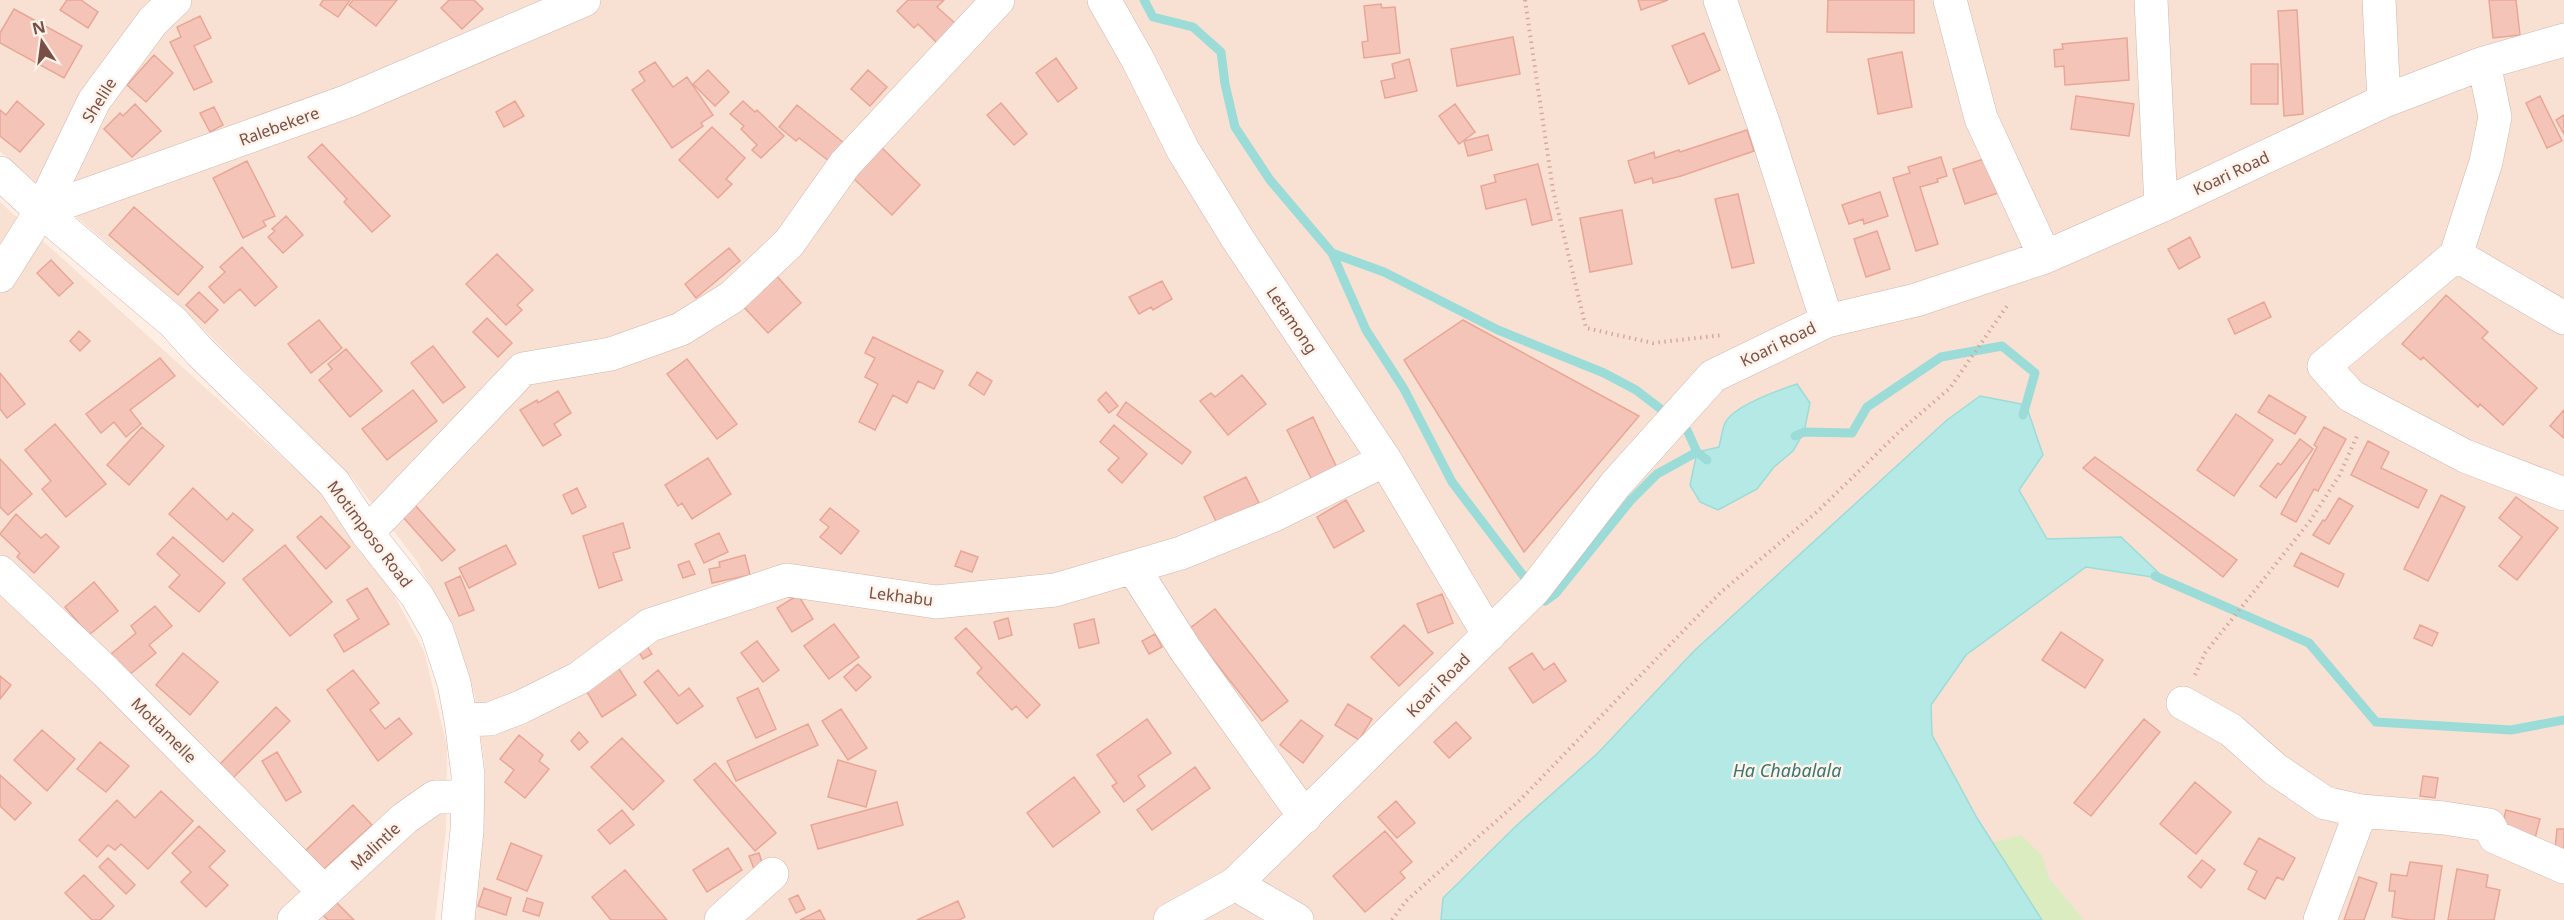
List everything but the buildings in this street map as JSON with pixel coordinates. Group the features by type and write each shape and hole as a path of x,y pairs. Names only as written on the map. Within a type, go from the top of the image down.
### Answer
{"street":[{"name":"Shelile","path":"41,211 94,101 153,21 175,0"},
{"name":"Ralebekere","path":"41,211 348,101 584,0"},
{"path":"367,533 523,369 610,354 681,329 732,297 789,243 845,164 998,0"},
{"name":"Letamong","path":"1104,0 1138,60 1183,150 1239,241 1385,460 1489,634"},
{"path":"1720,0 1764,125 1827,321"},
{"path":"1950,0 1981,118 2045,257"},
{"path":"2151,0 2161,206"},
{"path":"2379,0 2384,101"},
{"name":"Koari Road","path":"1170,920 1235,884 1534,590 1615,485 1713,376 1827,321 1916,300 2045,257 2161,206 2384,101 2484,63 2564,40"},
{"path":"2484,63 2495,117 2486,162 2456,255 2324,366 2351,396 2465,456 2564,494"},
{"name":"Motimposo Road","path":"0,172 41,211 173,322 200,352 334,483 367,533 417,596 437,631 454,682 468,775 458,920"},
{"path":"0,276 41,211"},
{"path":"2456,255 2564,318"},
{"name":"Lekhabu","path":"461,720 490,719 579,678 650,625 787,580 936,602 1055,590 1181,553 1274,515 1385,460"},
{"path":"1134,568 1185,649 1305,817"},
{"name":"Motlamelle","path":"0,572 106,672 324,892"},
{"path":"2183,703 2231,730 2275,769 2325,803 2361,811 2488,825 2495,837 2564,867"},
{"name":"Malintle","path":"294,920 405,818 435,797 467,796"},
{"path":"2320,920 2361,811"},
{"path":"722,920 772,874"},
{"path":"1235,884 1297,920"}],"path":[{"path":"1525,0 1553,190 1586,328 1653,343 1729,334"},
{"path":"1392,920 1406,902 1520,800 1720,593 1818,511 1899,432 1950,388 2012,298 2011,268"},
{"path":"2183,703 2205,653 2310,521 2339,476 2371,406"}],"shaded area":[{"path":"0,0 2564,0 2564,920 475,920 485,768 475,696 440,605 417,561 353,479 180,306 0,151"},
{"path":"0,202 326,497 381,571 424,651 447,746 446,831 435,920 0,920"}],"green space":[{"path":"2021,835 2042,855 2049,878 2084,920 2037,920 2014,877 1992,843"}],"water":[{"path":"1797,384 1810,403 1804,432 1793,451 1774,467 1757,489 1718,510 1700,502 1690,485 1697,452 1719,447 1725,423 1737,411 1757,399"},
{"name":"Ha Chabalala","path":"1980,396 2026,405 2043,455 2019,490 2047,539 2121,537 2165,579 2086,567 1966,655 1931,705 1932,735 1977,818 2042,920 1441,920 1443,898 1516,826 1598,753 1694,651 1947,420"}],"waterway":[{"path":"1144,0 1153,17 1193,27 1221,52 1225,84 1235,127 1270,180 1332,253 1366,330 1404,389 1452,482 1531,586"},
{"path":"1332,253 1384,272 1498,330 1604,373 1636,390 1662,410"},
{"path":"1795,436 1804,432 1852,433 1867,407 1941,357 2002,346 2035,373 2023,415"},
{"path":"1687,430 1697,452 1707,460"},
{"path":"1540,596 1545,601 1556,593 1631,500 1657,474 1697,452"},
{"path":"2155,576 2309,643 2376,722 2511,730 2564,720"}]}
